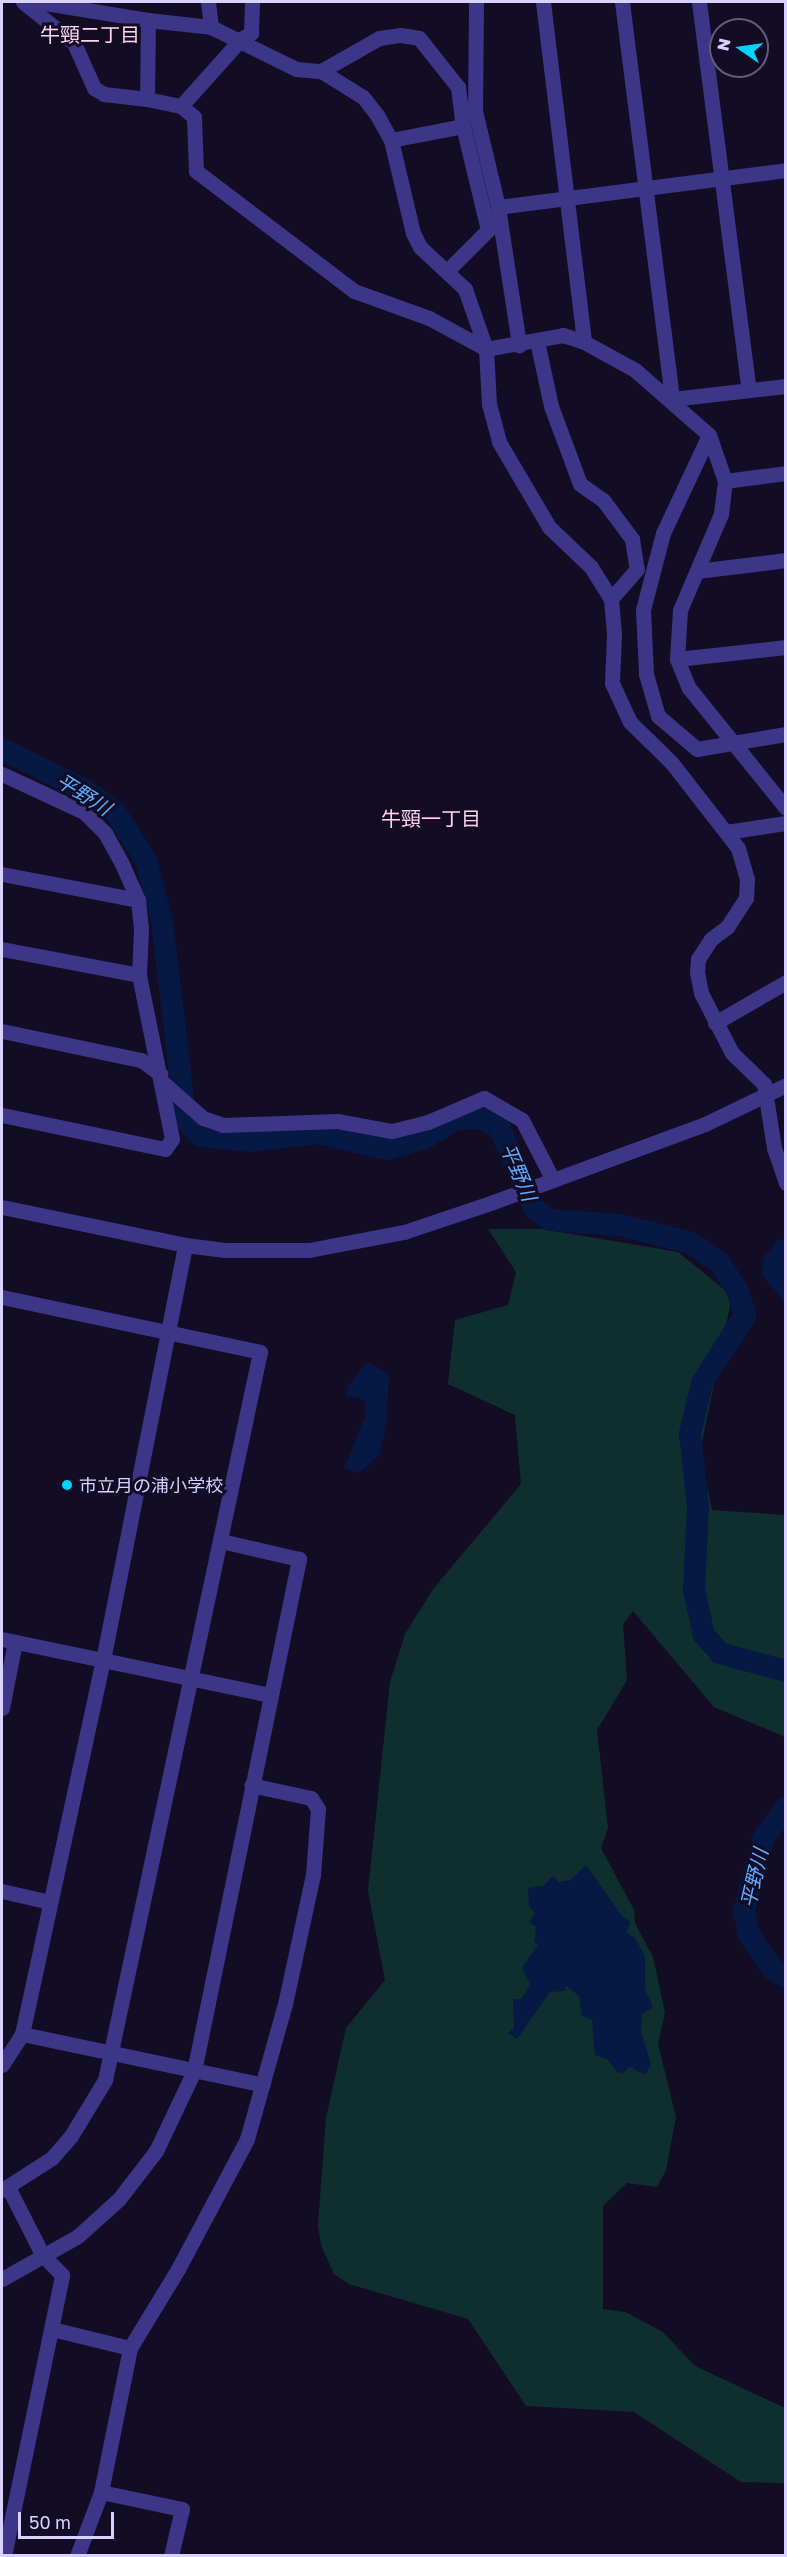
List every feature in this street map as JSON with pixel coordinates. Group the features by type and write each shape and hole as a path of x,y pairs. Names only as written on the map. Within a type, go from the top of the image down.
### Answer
{"street":[{"path":"23,2 75,43 94,88 104,94 181,106 194,117 196,171 354,291 429,318 486,349 519,345 563,335 584,342 635,370 672,399 710,435 725,481 721,514 680,610 677,659 689,688 786,808"},
{"path":"39,2 80,4 148,20 211,27 241,39 296,69 321,72 363,97 391,140 413,233 420,247 448,270 465,289 486,349 489,404 499,441 549,527 591,567 611,598 615,635 612,683 630,722 671,762 738,848 747,879 746,898 740,911 711,939 699,959 701,993 732,1053 764,1083 774,1148 786,1182"},
{"path":"208,2 211,27"},
{"path":"181,106 241,39 251,33 252,2"},
{"path":"477,2 475,111 498,207 519,345"},
{"path":"543,2 584,342"},
{"path":"622,2 672,399"},
{"path":"699,2 749,390"},
{"path":"147,99 148,20"},
{"path":"321,72 379,38 419,39 458,87 463,126 488,230 448,270"},
{"path":"391,140 463,126"},
{"path":"498,207 786,170"},
{"path":"537,341 551,406 580,484 603,500 632,539 637,569 611,598"},
{"path":"672,399 786,386"},
{"path":"710,435 663,533 643,610 642,643 658,716 697,750 786,734"},
{"path":"725,481 786,474"},
{"path":"697,571 786,560"},
{"path":"677,659 786,647"},
{"path":"2,774 84,812 105,833 138,900 141,929 139,975 172,1139 165,1149 2,1115"},
{"path":"726,832 786,823"},
{"path":"2,874 138,900"},
{"path":"2,949 139,975"},
{"path":"715,1023 786,982"},
{"path":"2,1031 141,1060 203,1118 223,1125 337,1121 392,1131 428,1122 484,1098 522,1120 552,1179"},
{"path":"2,1207 185,1245 225,1250 309,1250 404,1232 493,1202 705,1124 786,1085"},
{"path":"2,2065 22,2034 103,1660 185,1245"},
{"path":"2,1297 260,1352 105,2080 71,2136 52,2158 5,2188 42,2253 62,2275 4,2556"},
{"path":"2,2279 42,2253 78,2236 137,2177 168,2130 194,2071 298,1559 221,1541"},
{"path":"2,1708 8,1640 269,1695"},
{"path":"77,2556 101,2492 130,2348 178,2269 248,2139 313,1875 318,1809 311,1798 251,1785"},
{"path":"2,1891 50,1902"},
{"path":"22,2034 263,2085"},
{"path":"52,2329 130,2348"},
{"path":"101,2492 182,2509 171,2556"}],"green space":[{"path":"488,1229 542,1229 678,1252 732,1296 700,1452 712,1510 785,1515 785,1737 714,1707 633,1611 623,1624 627,1680 597,1730 608,1828 601,1848 634,1910 635,1923 653,1957 665,2013 658,2044 676,2117 666,2170 657,2187 627,2183 603,2206 603,2309 625,2312 663,2332 695,2366 785,2408 785,2483 741,2482 634,2412 526,2406 468,2319 349,2284 334,2274 321,2245 318,2225 326,2118 346,2028 385,1980 368,1891 390,1682 405,1634 434,1588 521,1484 515,1415 448,1384 455,1320 508,1305 516,1272"}],"water":[{"path":"785,1239 785,1302 761,1274 765,1252 770,1252 776,1241"},
{"path":"367,1362 389,1374 386,1427 379,1455 359,1473 344,1468 365,1417 365,1400 346,1396 348,1386"},
{"path":"586,1865 622,1916 631,1922 626,1932 635,1938 645,1956 645,1989 653,2007 642,2014 641,2031 651,2065 645,2075 630,2067 623,2073 617,2072 607,2059 595,2055 592,2020 582,2016 579,1996 566,1986 565,1991 550,1992 517,2039 508,2033 514,2028 513,1999 521,1999 530,1984 522,1968 538,1944 534,1942 536,1927 529,1922 535,1913 529,1906 528,1888 543,1886 553,1876 559,1882 570,1880"}],"waterway":[{"name":"平野川","path":"2,749 87,791 115,812 146,860 162,922 186,1122 201,1136 252,1141 318,1133 387,1149 425,1138 456,1119 479,1118 499,1127 535,1210 551,1220 620,1225 691,1243 719,1262 737,1290 745,1315 702,1383 690,1434 698,1507 694,1590 704,1635 720,1653 786,1671"},
{"name":"平野川","path":"786,1808 763,1839 744,1911 749,1935 773,1969 786,1977"}],"place":[{"name":"市立月の浦小学校","path":"67,1485"}],"district":[{"name":"牛頸二丁目","path":"90,34"},
{"name":"牛頸一丁目","path":"431,818"}]}
